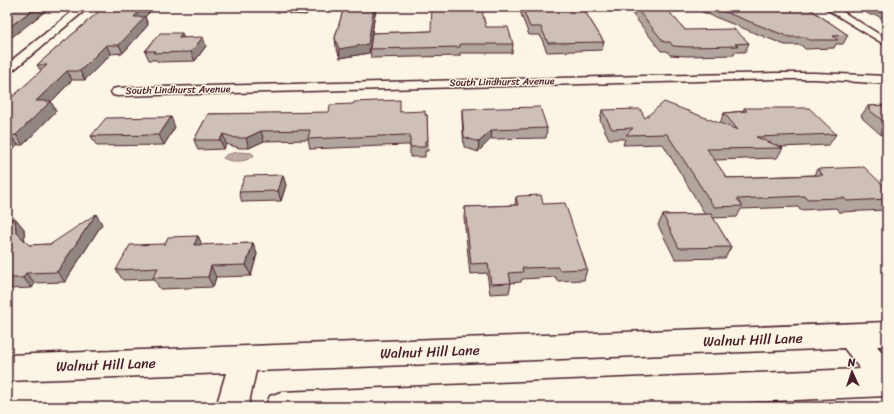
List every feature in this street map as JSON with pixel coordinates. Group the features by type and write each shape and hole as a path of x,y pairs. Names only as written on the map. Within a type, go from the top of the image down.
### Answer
{"main road":[{"name":"Walnut Hill Lane","path":"7,368 887,334"},
{"path":"852,336 887,381"},
{"path":"232,407 244,359"},
{"path":"281,407 887,381"}],"street":[{"path":"7,70 84,7"},
{"path":"828,7 887,43"},
{"name":"South Lindhurst Avenue","path":"117,92 776,76 815,76 887,80"}],"shaded area":[{"path":"237,152 252,153 254,156 247,160 239,161 231,161 223,158 226,155"}],"building":[{"path":"7,7 36,7 7,29"},
{"path":"104,7 143,7 134,17 145,17 119,45 106,45 80,71 67,71 36,101 51,101 16,135 7,139 7,102 47,65 37,65"},
{"path":"344,7 374,7 368,44 339,49 335,38"},
{"path":"432,7 481,7 486,27 508,27 513,44 460,44 460,47 370,49 372,33 431,31"},
{"path":"522,7 582,7 604,42 548,43 541,27 530,27"},
{"path":"635,7 665,7 685,30 734,29 749,43 735,44 738,46 673,46 670,42 664,42"},
{"path":"712,7 807,7 848,35 833,36 838,40 809,40 805,37 789,37"},
{"path":"160,33 182,33 178,38 203,37 191,52 154,53 156,51 145,51"},
{"path":"400,100 400,112 425,111 425,115 427,115 428,141 425,141 425,147 410,147 410,135 308,139 310,130 261,131 246,138 236,138 223,134 220,140 194,140 208,114 329,112 330,105 353,104 354,102"},
{"path":"664,102 738,130 724,113 747,111 744,108 809,108 836,134 756,137 783,148 707,149 727,178 823,175 817,169 864,167 887,189 887,199 847,201 844,198 807,199 805,196 737,199 743,206 714,207 667,134 626,135 633,128 612,129 602,110 640,109 645,118"},
{"path":"887,105 887,124 868,109 871,109 868,106"},
{"path":"540,107 547,128 492,130 479,142 464,137 462,109"},
{"path":"171,117 159,135 91,136 106,118"},
{"path":"283,175 278,191 239,192 245,176"},
{"path":"541,195 543,204 565,203 587,269 559,270 558,267 522,268 523,272 509,273 511,283 491,284 488,263 471,264 465,207 518,205 516,197"},
{"path":"96,214 57,272 26,273 23,278 7,278 7,221 15,218 16,232 29,245 51,244"},
{"path":"711,214 731,247 679,248 663,215"},
{"path":"198,236 194,245 253,243 246,265 211,266 208,277 153,278 158,268 116,270 130,245 165,244 168,237"}]}
